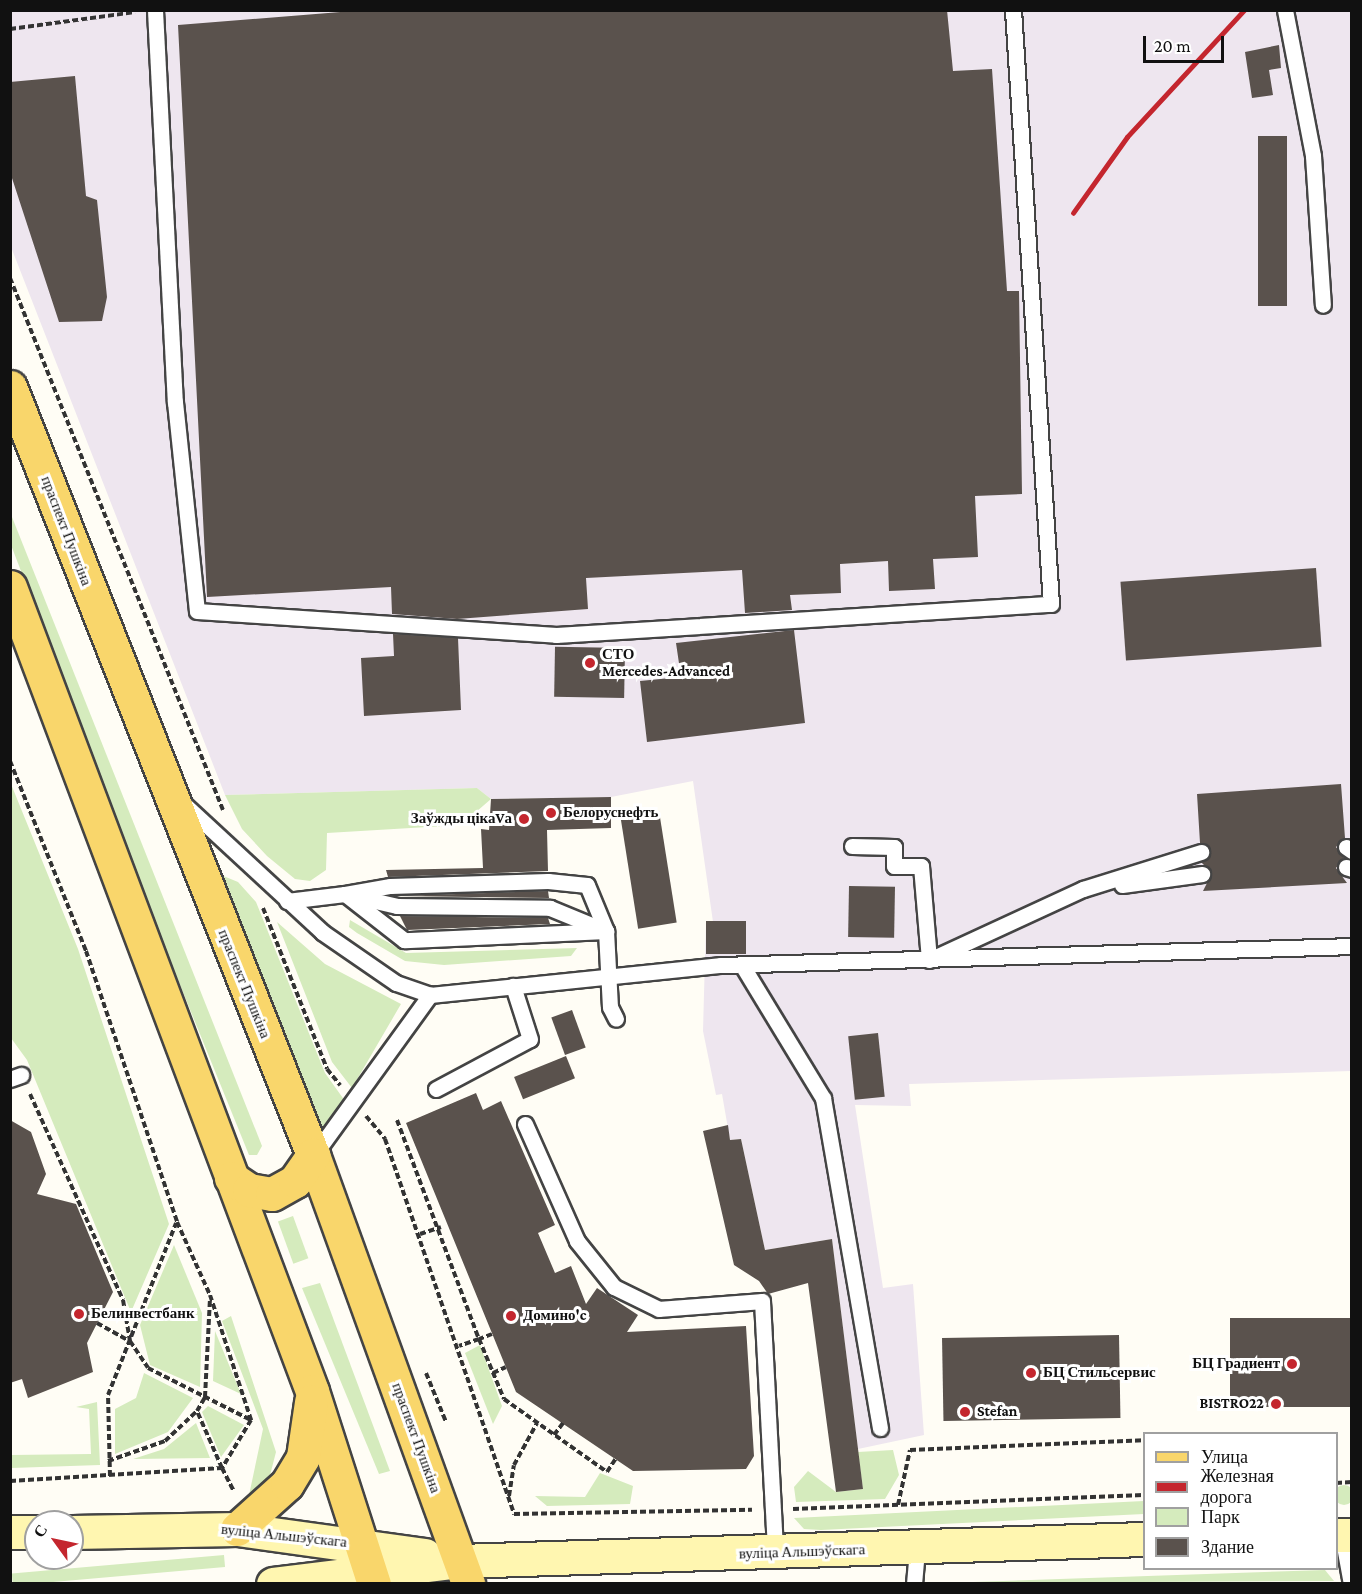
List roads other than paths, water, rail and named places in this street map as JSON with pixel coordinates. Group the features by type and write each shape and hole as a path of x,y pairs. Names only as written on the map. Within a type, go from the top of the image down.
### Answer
{"main road":[{"name":"праспект Пушкіна","path":"10,387 163,782 313,1155 463,1572"},
{"path":"10,587 312,1391 368,1567"},
{"path":"231,1178 249,1190 272,1194 295,1181 313,1155"},
{"path":"237,1529 287,1484 303,1457 312,1391"},
{"name":"вуліца Альшэўскага","path":"84,1532 237,1529 368,1567"},
{"name":"вуліца Альшэўскага","path":"273,1584 368,1567 463,1572 775,1552 1143,1539"}],"lane":[{"path":"155,10 175,402 197,611 556,635 1051,604 1013,10"},
{"path":"1285,10 1313,156 1323,305"},
{"path":"163,782 287,901 356,958 430,995 513,987 612,973 742,965 1352,946"},
{"path":"852,846 894,847 894,866 921,866 929,960"},
{"path":"929,960 1083,890 1201,852"},
{"path":"1083,890 1202,874"},
{"path":"287,901 402,885 548,881 587,885 606,931 612,973 610,1007 616,1019"},
{"path":"345,894 397,906 550,908 606,931"},
{"path":"345,894 404,940 606,931"},
{"path":"742,965 823,1098 880,1428"},
{"path":"436,1089 530,1039 513,987"},
{"path":"313,1155 430,995"},
{"path":"525,1124 577,1240 614,1287 659,1309 762,1301 775,1552"},
{"path":"1343,1535 1351,1584"},
{"path":"914,1584 917,1548"}],"railway":[{"path":"1073,213 1127,137 1244,10"}],"place":[{"name":"СТО Mercedes-Advanced","path":"590,663"},
{"name":"Белоруснефть","path":"551,813"},
{"name":"Заўжды цікаVа","path":"524,819"},
{"name":"Белинвестбанк","path":"79,1314"},
{"name":"Домино'c","path":"511,1316"},
{"name":"БЦ Градиент","path":"1292,1364"},
{"name":"БЦ Стильсервис","path":"1031,1373"},
{"name":"BISTRO22","path":"1276,1404"},
{"name":"Stefan","path":"965,1412"}]}
